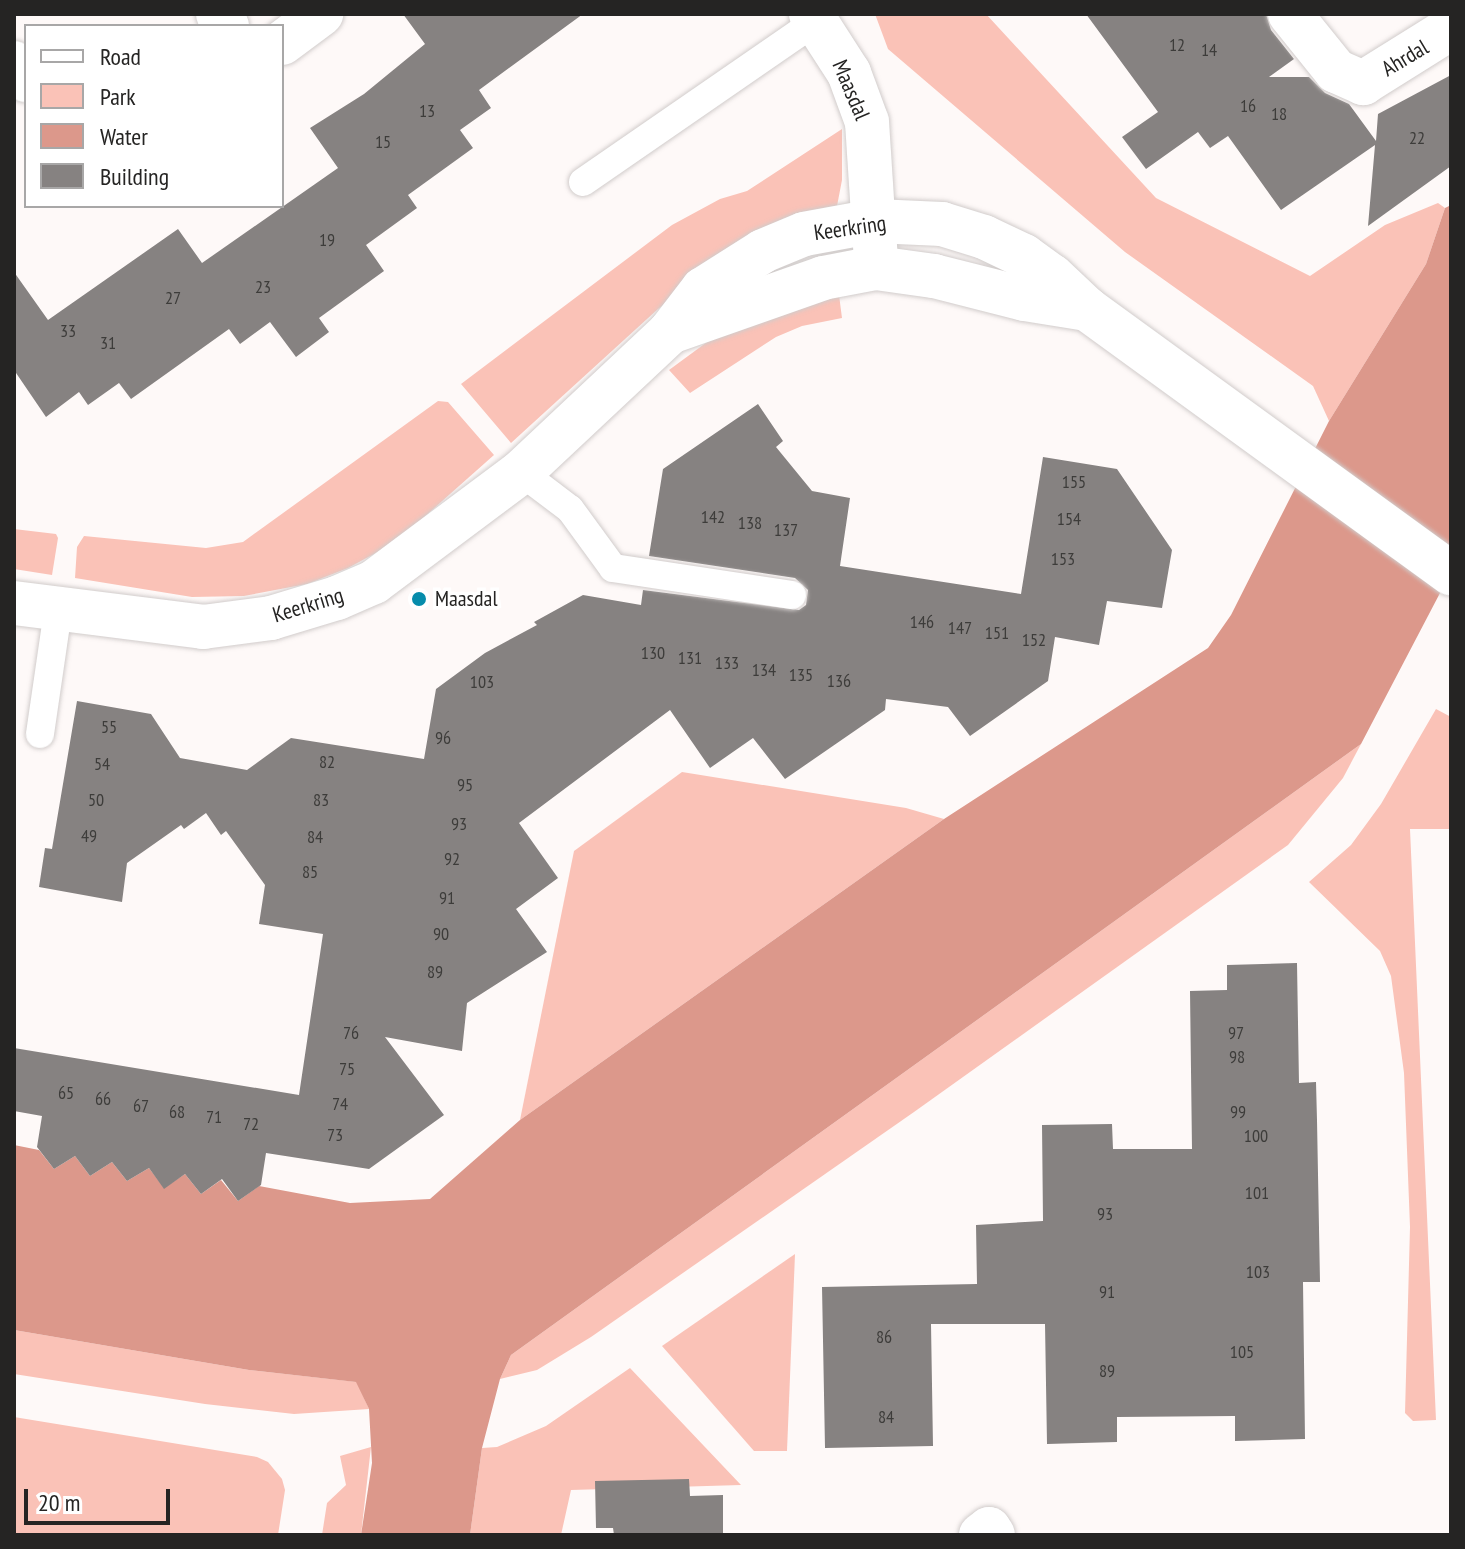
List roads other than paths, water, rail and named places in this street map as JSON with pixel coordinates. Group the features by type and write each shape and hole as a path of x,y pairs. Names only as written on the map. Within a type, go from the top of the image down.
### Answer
{"street":[{"path":"284,42 321,14"},
{"name":"Ahrdal","path":"1290,14 1336,71 1363,83 1451,28"},
{"name":"Maasdal","path":"813,18 849,73 866,116 876,268"},
{"name":"Keerkring","path":"14,603 203,627 271,618 337,598 374,582 403,564 521,472 670,332 703,289 763,251 804,234 875,221 942,224 984,237 1052,276 1087,309 1451,573"},
{"name":"Keerkring","path":"670,332 823,278 876,268 934,276 1025,299 1087,309"},
{"path":"981,1535 989,1529 993,1535"}],"lane":[{"path":"583,182 813,18"},
{"path":"521,472 570,509 613,568 792,595"},
{"path":"40,734 58,611"}],"water":[{"path":"1451,205 1451,572 1361,744 511,1355 500,1379 482,1448 470,1535 361,1535 372,1463 369,1409 356,1382 249,1370 14,1330 14,1145 39,1150 54,1169 75,1156 90,1176 112,1162 127,1181 149,1168 164,1188 185,1174 201,1194 221,1180 238,1201 259,1186 350,1203 430,1199 520,1120 944,819 1208,648 1231,615 1329,421 1426,264 1445,208"}],"place":[{"name":"Maasdal","path":"419,599"}]}
